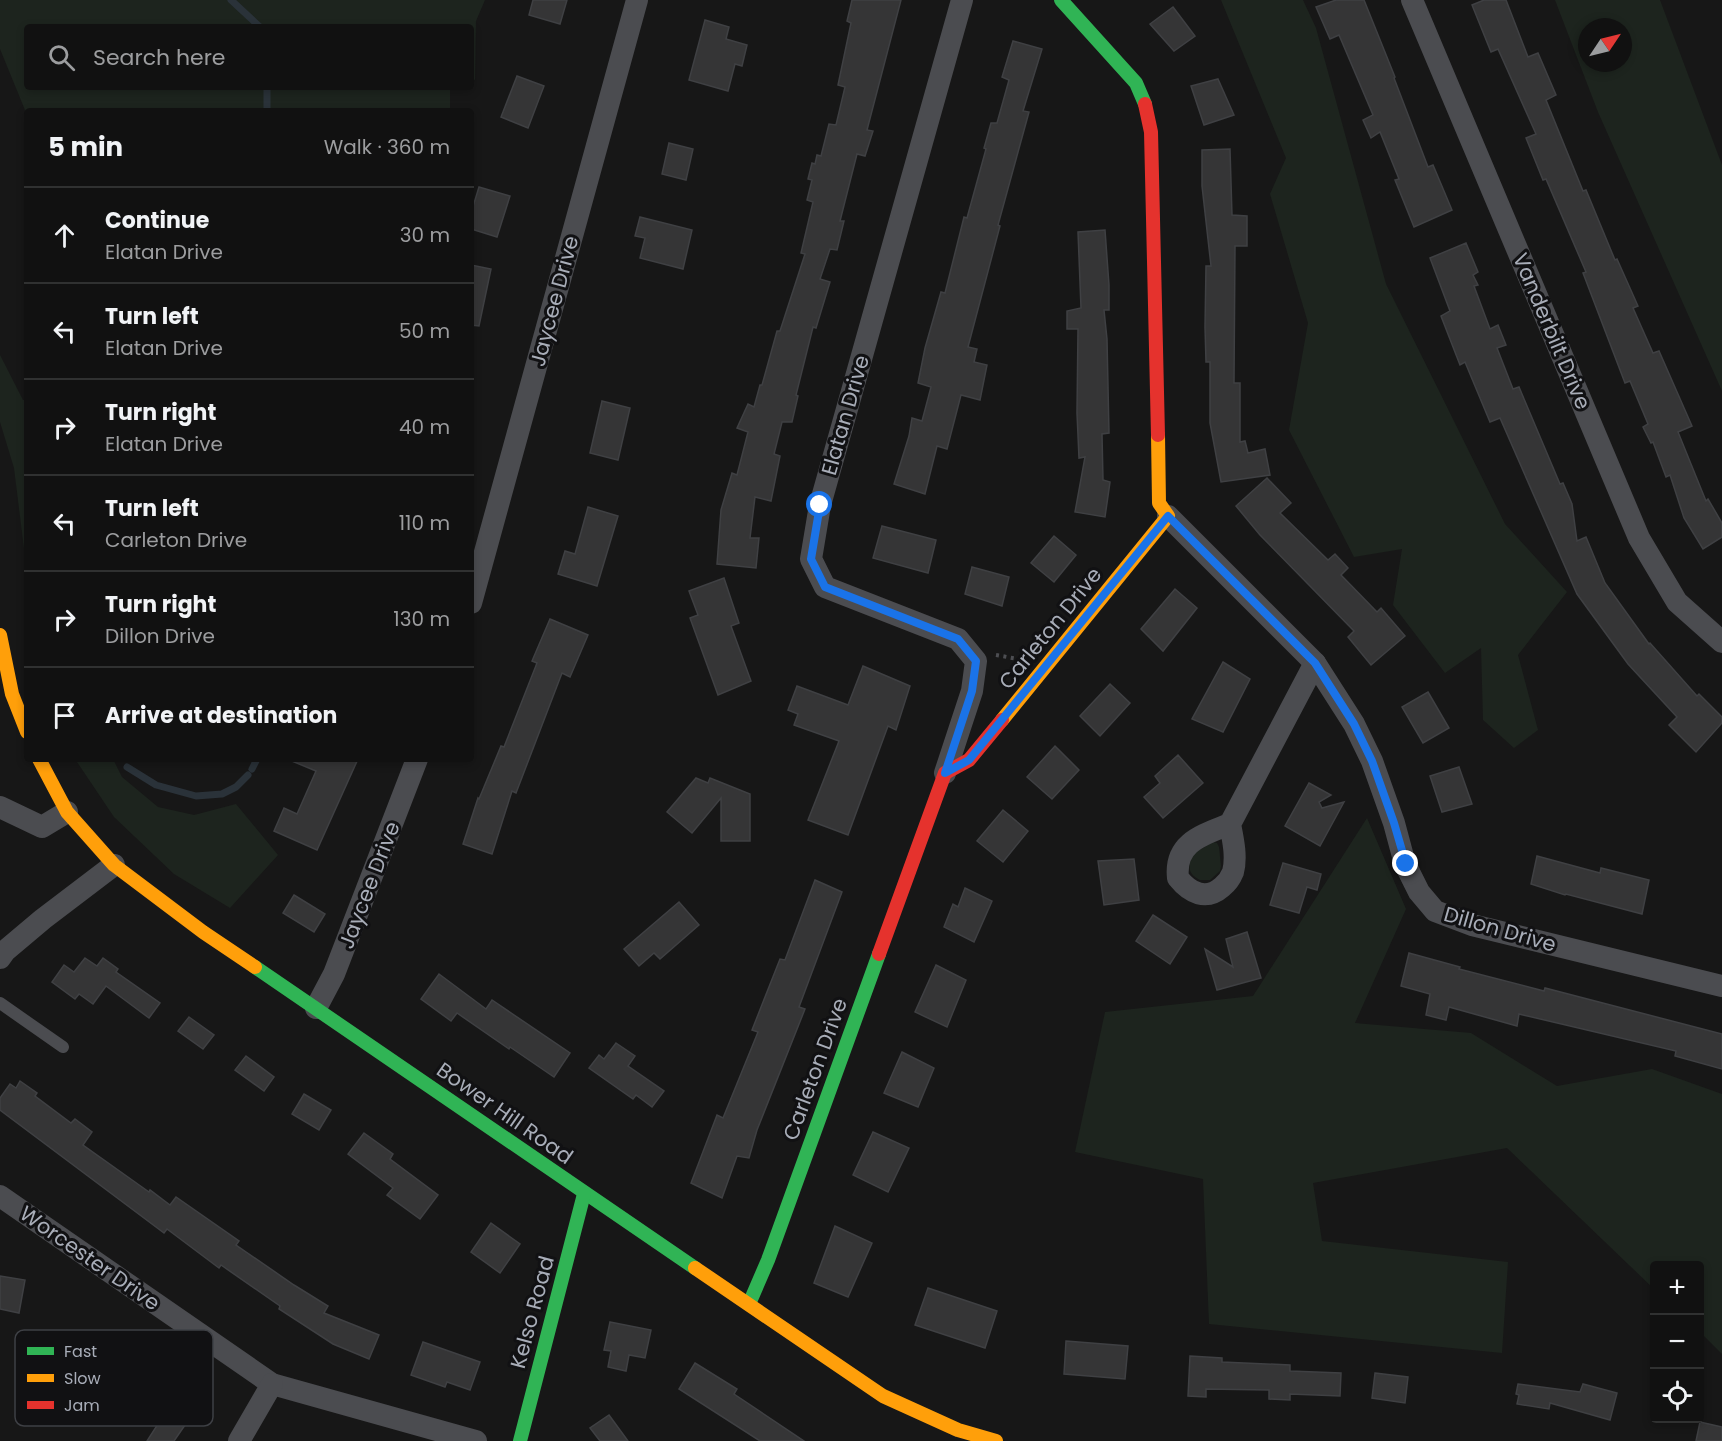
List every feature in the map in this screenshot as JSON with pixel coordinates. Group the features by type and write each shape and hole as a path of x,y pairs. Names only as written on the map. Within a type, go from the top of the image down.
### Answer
{"street":[{"name":"Jaycee Drive","path":"474,592 637,0"},
{"name":"Elatan Drive","path":"945,773 972,691 976,661 958,639 825,587 811,559 820,505 962,0"},
{"path":"1060,0 1136,83 1145,102 1151,132 1159,503 1168,516"},
{"name":"Vanderbilt Drive","path":"1412,0 1639,538 1677,602 1722,642"},
{"name":"Carleton Drive","path":"749,1304 768,1260 945,773 969,760 1168,516"},
{"name":"Dillon Drive","path":"1168,516 1315,663 1354,724 1372,761 1406,864 1419,892 1435,911 1472,925 1722,986"},
{"path":"0,635 12,694 24,724"},
{"path":"1230,824 1315,663"},
{"name":"Bower Hill Road","path":"41,762 67,812 114,864 203,932 883,1396 958,1430 996,1441"},
{"name":"Jaycee Drive","path":"316,1008 334,974 416,762"},
{"path":"0,807 42,827 67,812"},
{"path":"0,957 43,919 114,864"},
{"name":"Kelso Road","path":"520,1441 584,1194"},
{"name":"Worcester Drive","path":"0,1196 194,1330"},
{"name":"Worcester Drive","path":"213,1343 272,1384 476,1441"},
{"path":"239,1441 272,1384"}],"lane":[{"path":"0,1003 63,1047"}],"path":[{"path":"995,655 1027,662"}],"shaded area":[{"path":"0,0 485,0 476,21 475,80 474,24 24,24 24,90 450,90 450,108 24,108 0,49"},
{"path":"1221,0 1303,0 1316,28 1386,284 1505,524 1567,592 1518,655 1538,730 1514,748 1483,720 1481,648 1445,673 1393,605 1402,549 1354,557 1289,430 1308,323 1270,194 1286,158"},
{"path":"1555,0 1660,0 1722,165 1722,391 1598,112 1583,72 1632,72 1632,18 1578,18 1578,60"},
{"path":"0,355 24,400 24,549 14,468 0,422"},
{"path":"77,762 114,762 122,777 158,807 194,815 236,804 278,855 230,908 174,874 114,817"},
{"path":"1367,818 1406,909 1355,1023 1471,1033 1557,1086 1652,1069 1722,1094 1722,1354 1704,1336 1704,1261 1650,1261 1650,1285 1507,1148 1313,1183 1322,1241 1508,1262 1502,1353 1209,1324 1203,1179 1075,1152 1105,1012 1253,996"},
{"path":"1213,842 1219,847 1220,871 1210,880 1200,880 1191,872 1191,858 1193,854"}],"building":[{"path":"533,0 567,0 560,24 529,15"},
{"path":"852,0 901,0 867,130 873,131 865,156 857,154 840,221 844,221 837,250 830,249 820,279 830,282 816,328 813,327 796,395 798,396 792,422 782,422 774,454 780,456 771,501 755,497 750,538 759,538 756,568 717,564 721,510 732,473 737,475 748,432 737,428 748,404 754,407 777,331 780,331 805,254 801,253 813,202 807,200 812,180 808,179 812,163 815,164 817,155 821,156 829,124 836,125 845,87 838,85 851,23 847,21"},
{"path":"1336,0 1364,0 1428,167 1433,165 1452,210 1414,227 1395,180 1399,179 1380,132 1371,138 1363,120 1373,115 1339,35 1330,39 1316,7"},
{"path":"1484,0 1506,0 1528,57 1538,53 1556,95 1546,100 1583,191 1586,190 1615,260 1617,259 1638,306 1633,308 1653,353 1659,351 1692,426 1678,432 1706,501 1708,499 1722,523 1722,537 1703,549 1684,518 1670,475 1666,477 1653,442 1651,443 1643,427 1648,424 1630,381 1625,383 1583,273 1586,272 1526,138 1536,134 1498,49 1491,52 1472,5"},
{"path":"1173,7 1195,36 1174,51 1150,24"},
{"path":"705,20 729,27 726,39 747,45 742,66 735,64 728,91 689,80"},
{"path":"1013,41 1042,49 1023,111 1029,112 968,347 977,349 974,362 987,365 980,400 961,395 947,449 937,446 925,494 894,484 909,436 912,418 922,421 931,387 918,383 925,348 941,292 945,293 964,217 967,218 991,123 997,123 1009,80 1002,77"},
{"path":"517,76 544,86 528,128 501,117"},
{"path":"1218,79 1234,115 1204,125 1191,86"},
{"path":"669,143 693,149 686,180 662,174"},
{"path":"1230,149 1232,215 1247,216 1247,246 1235,246 1234,383 1240,383 1240,442 1245,441 1248,453 1265,449 1270,475 1221,482 1210,423 1210,362 1206,362 1206,266 1211,266 1202,186 1202,150"},
{"path":"479,187 510,196 497,237 474,230 474,203"},
{"path":"640,217 692,230 683,269 640,258 645,238 635,236"},
{"path":"1105,230 1109,285 1109,310 1104,310 1107,339 1109,433 1102,434 1103,480 1110,482 1105,517 1075,512 1085,457 1079,458 1078,329 1067,329 1067,311 1081,308 1078,232"},
{"path":"1466,243 1478,272 1473,275 1478,285 1474,286 1490,329 1498,325 1506,345 1497,348 1513,389 1519,387 1560,484 1563,483 1572,504 1577,541 1586,537 1605,583 1649,644 1697,696 1699,694 1722,717 1722,723 1696,752 1669,725 1677,717 1628,664 1577,594 1500,418 1490,422 1465,362 1460,365 1441,316 1450,311 1430,258"},
{"path":"474,266 491,269 479,326 474,325"},
{"path":"602,401 630,408 618,460 590,453"},
{"path":"1267,478 1291,503 1280,513 1328,560 1335,554 1348,568 1341,575 1377,612 1381,608 1405,636 1371,665 1348,637 1354,631 1260,535 1236,506"},
{"path":"588,507 618,516 597,586 558,574 565,551 575,554"},
{"path":"882,526 936,540 928,573 873,558"},
{"path":"1054,536 1076,555 1054,582 1031,563"},
{"path":"972,567 1009,577 1002,606 965,594"},
{"path":"724,578 739,623 731,626 751,681 718,695 690,618 698,615 689,591"},
{"path":"1175,589 1197,608 1163,651 1141,629"},
{"path":"550,619 588,635 570,677 562,673 516,793 512,791 492,854 463,844 478,798 501,746 504,747 537,663 532,661"},
{"path":"1223,662 1250,679 1223,732 1192,719"},
{"path":"863,666 910,686 896,730 888,726 848,835 808,820 839,741 794,725 798,714 788,710 797,686 848,705"},
{"path":"1110,684 1130,703 1100,736 1080,716"},
{"path":"1428,692 1449,728 1423,743 1402,707"},
{"path":"1055,746 1079,770 1052,799 1027,777"},
{"path":"1178,755 1203,783 1163,818 1144,797 1160,783 1155,776"},
{"path":"294,762 357,762 317,850 274,831 284,808 297,814 316,771"},
{"path":"1459,767 1472,804 1442,812 1430,776"},
{"path":"696,778 708,783 710,778 750,794 750,841 721,841 721,798 692,833 667,812"},
{"path":"1309,783 1331,795 1319,802 1322,808 1344,802 1320,846 1285,826"},
{"path":"1003,810 1028,831 1003,862 977,841"},
{"path":"1537,856 1600,873 1601,868 1649,880 1642,914 1531,884"},
{"path":"1134,859 1139,900 1104,905 1098,861"},
{"path":"1283,863 1321,874 1317,890 1307,887 1299,913 1270,905"},
{"path":"815,880 842,892 799,1007 805,1009 757,1130 749,1158 737,1156 722,1198 691,1183 717,1115 723,1118 758,1032 752,1030 780,959 785,960"},
{"path":"965,888 992,901 974,942 944,927 953,904 958,907"},
{"path":"294,895 325,914 314,932 283,913"},
{"path":"679,902 699,925 660,959 654,953 639,966 624,949"},
{"path":"1153,915 1187,937 1170,964 1136,941"},
{"path":"1247,932 1261,978 1217,990 1205,949 1233,967 1226,939"},
{"path":"1409,953 1460,967 1459,969 1544,991 1545,988 1722,1034 1722,1069 1675,1056 1676,1051 1519,1014 1517,1026 1449,1007 1446,1020 1426,1015 1430,994 1401,986"},
{"path":"85,958 97,966 103,958 118,969 116,972 160,1003 149,1018 106,986 93,1004 79,994 75,999 52,982 64,965 74,972"},
{"path":"936,965 966,980 947,1027 915,1012"},
{"path":"439,974 486,1009 492,1000 570,1053 554,1077 457,1013 451,1021 421,999"},
{"path":"189,1017 214,1035 203,1049 178,1031"},
{"path":"616,1043 635,1056 628,1066 664,1091 652,1107 636,1095 633,1099 589,1068 599,1055 604,1059"},
{"path":"902,1052 934,1068 918,1107 884,1093"},
{"path":"246,1056 274,1077 264,1091 235,1070"},
{"path":"20,1081 37,1093 35,1096 71,1123 75,1119 92,1132 83,1145 149,1192 150,1190 170,1205 176,1197 239,1241 236,1245 328,1306 324,1313 379,1335 369,1359 333,1344 279,1309 280,1306 221,1265 219,1268 167,1229 164,1233 0,1110 0,1098 10,1084 16,1088"},
{"path":"304,1094 331,1110 319,1130 292,1114"},
{"path":"873,1132 909,1148 888,1192 853,1175"},
{"path":"364,1133 393,1154 390,1159 438,1195 420,1219 387,1195 393,1188 348,1154"},
{"path":"491,1223 520,1244 500,1273 471,1252"},
{"path":"835,1226 872,1243 848,1297 814,1283"},
{"path":"0,1276 25,1280 19,1313 0,1309"},
{"path":"928,1288 997,1311 985,1348 915,1325"},
{"path":"610,1322 651,1330 645,1358 629,1355 626,1371 608,1367 611,1351 604,1350"},
{"path":"1066,1341 1128,1346 1125,1379 1064,1374"},
{"path":"423,1342 480,1362 470,1390 447,1382 445,1387 411,1375"},
{"path":"1190,1356 1222,1358 1222,1362 1290,1365 1290,1371 1341,1373 1340,1396 1290,1394 1290,1400 1269,1399 1269,1390 1206,1389 1206,1397 1188,1396"},
{"path":"695,1363 737,1389 734,1394 804,1441 760,1441 679,1389"},
{"path":"1375,1373 1408,1377 1405,1403 1372,1398"},
{"path":"1518,1384 1580,1392 1583,1384 1617,1393 1610,1420 1550,1403 1549,1409 1517,1404"},
{"path":"609,1415 628,1441 600,1441 590,1428"},
{"path":"1700,1423 1722,1427 1722,1441 1696,1441"},
{"path":"157,1426 184,1426 174,1441 147,1441"}],"waterway":[{"path":"231,0 257,24"},
{"path":"267,90 267,108"},
{"path":"252,769 256,762"},
{"path":"127,767 156,785 196,796 222,794 236,787 248,775"}],"traffic: fast":[{"path":"1061,0 1136,83 1145,104"},
{"path":"749,1304 768,1260 879,954"},
{"path":"255,967 695,1268"},
{"path":"520,1441 584,1194"}],"traffic: slow":[{"path":"1002,720 1168,516 1159,503 1158,435"},
{"path":"0,635 12,694 24,724"},
{"path":"41,762 67,812 114,865 203,932 255,967"},
{"path":"695,1268 883,1396 958,1430 996,1441"}],"traffic: jam":[{"path":"1145,104 1151,132 1158,435"},
{"path":"879,954 945,773 969,760 1002,720"}],"route":[{"path":"820,505 811,559 825,587 958,639 976,661 972,691 945,773 969,760 1168,516 1315,663 1354,724 1372,761 1406,864"}]}
